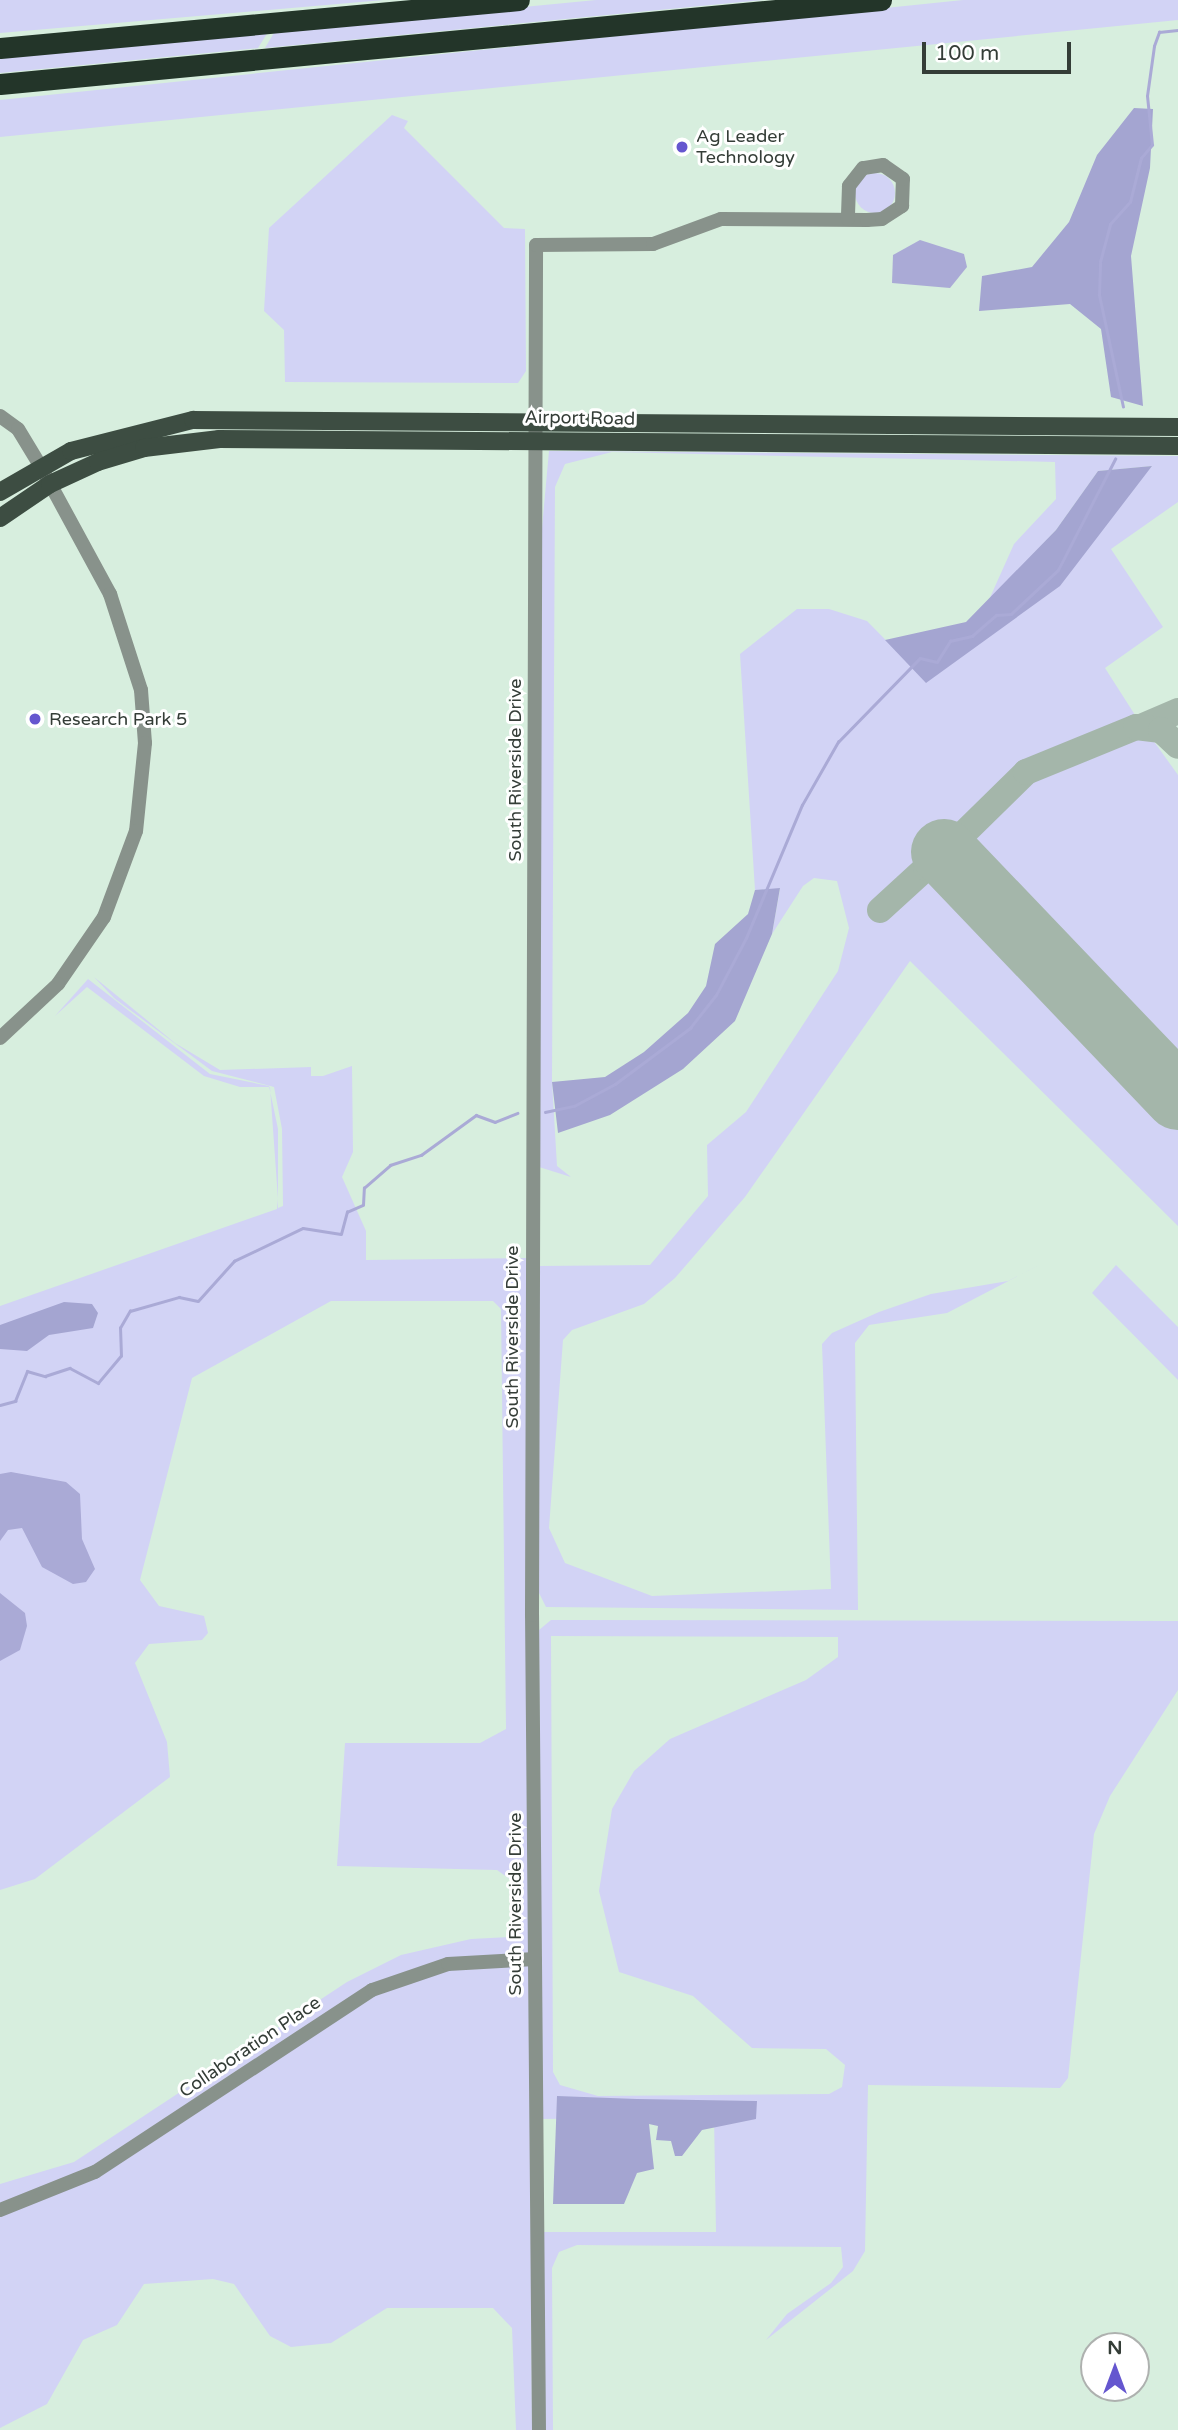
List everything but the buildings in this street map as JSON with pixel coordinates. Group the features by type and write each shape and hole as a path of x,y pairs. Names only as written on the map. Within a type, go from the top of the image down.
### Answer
{"highway":[{"path":"0,48 519,0"},
{"path":"0,84 881,0"},
{"path":"0,41 32,45"},
{"path":"0,90 87,76"}],"main road":[{"name":"Airport Road","path":"0,492 41,467 113,435 193,419 535,418 1178,426"},
{"name":"Airport Road","path":"0,518 50,484 118,456 194,441 536,438 1178,446"}],"street":[{"path":"883,165 903,179 906,198 891,217 848,219 849,186 863,168 883,165"},
{"name":"South Riverside Drive","path":"539,2430 535,1959 536,244 653,244 721,219 848,219"},
{"path":"0,416 18,429 41,467 122,622 141,690 145,774 130,856 104,917 48,995 0,1038"},
{"name":"Collaboration Place","path":"0,2210 95,2172 379,1987 448,1964 535,1959"}],"shaded area":[{"path":"0,0 384,0 0,33"},
{"path":"596,0 763,0 265,48 275,31"},
{"path":"963,0 1178,0 1178,20 0,137 0,100"},
{"path":"268,32 258,48 0,73 0,57"},
{"path":"1134,108 1153,109 1150,168 1131,256 1143,406 1111,397 1101,329 1070,304 979,311 982,276 1032,267 1069,222 1097,155"},
{"path":"392,115 408,121 404,128 504,228 525,229 526,371 518,383 285,382 284,330 264,311 269,228"},
{"path":"875,173 883,174 889,179 894,185 894,201 889,207 883,212 875,213 867,212 861,207 856,201 855,193 856,185 861,179 867,174"},
{"path":"920,240 964,254 967,267 950,288 892,283 893,255"},
{"path":"549,451 1178,456 1178,502 1111,549 1163,627 1105,668 1135,715 1019,764 873,901 885,913 938,870 1178,1121 1178,1226 910,961 745,1197 675,1278 644,1304 572,1330 563,1340 549,1528 565,1563 652,1596 831,1589 822,1344 832,1333 879,1312 931,1294 1008,1281 1043,1263 947,1313 869,1325 855,1343 858,1610 546,1607 538,1591 539,1266 650,1265 708,1196 707,1145 746,1112 838,971 849,928 837,881 814,878 803,886 772,934 780,889 755,890 740,654 797,609 829,609 867,621 927,682 1152,466 1098,471 1056,530 988,602 1014,544 1056,499 1055,462 612,452 565,464 555,487 552,1082 557,1166 571,1177 539,1167 540,550"},
{"path":"1152,466 1060,586 926,683 885,640 966,622 1056,530 1098,471"},
{"path":"1133,736 1150,736 1178,775 1178,1073 965,851 1030,779"},
{"path":"780,888 772,934 735,1021 683,1069 610,1115 558,1133 552,1082 605,1077 644,1052 688,1013 706,986 715,944 748,914 755,890"},
{"path":"94,977 175,1043 220,1070 311,1067 311,1076 323,1076 352,1066 353,1152 342,1177 366,1231 366,1260 526,1258 532,2430 516,2430 512,2328 493,2308 387,2308 331,2343 291,2347 270,2336 234,2284 213,2279 144,2284 117,2325 83,2340 47,2404 0,2428 0,2184 74,2162 347,1982 401,1955 471,1939 511,1937 513,1931 514,1882 497,1870 337,1866 345,1743 480,1743 506,1729 501,1309 493,1301 331,1301 192,1378 140,1580 159,1606 204,1616 208,1633 202,1640 149,1644 135,1663 167,1742 170,1777 35,1879 0,1890 0,1306 277,1209 278,1199 278,1208 283,1206 282,1129 274,1087 212,1071 114,998"},
{"path":"88,979 210,1074 269,1087 240,1087 204,1076 87,987 55,1016"},
{"path":"270,1093 278,1129 278,1199"},
{"path":"1116,1265 1178,1327 1178,1380 1092,1293"},
{"path":"64,1302 92,1304 98,1313 93,1328 49,1335 27,1351 0,1349 0,1325"},
{"path":"11,1472 66,1482 80,1494 82,1539 95,1569 86,1582 73,1584 42,1567 22,1528 8,1530 0,1541 0,1474"},
{"path":"0,1593 25,1613 27,1626 20,1650 0,1661"},
{"path":"551,1620 1178,1621 1178,1690 1110,1796 1094,1834 1068,2078 1060,2088 868,2085 865,2251 853,2271 766,2340 787,2314 831,2283 843,2267 841,2247 577,2245 559,2252 552,2268 553,2430 544,2430 543,2232 716,2232 714,2117 542,2119 539,1630","holes":["551,1636 838,1637 838,1657 806,1680 670,1739 634,1771 612,1809 599,1891 619,1972 693,1996 752,2048 826,2049 845,2065 842,2087 829,2094 598,2096 560,2085 553,2072"]},
{"path":"557,2096 757,2101 756,2119 702,2130 682,2156 675,2156 671,2141 656,2140 658,2126 649,2124 654,2169 637,2173 624,2204 553,2204"}],"waterway":[{"path":"1123,407 1099,295 1100,262 1110,224 1130,202 1141,158 1152,145 1147,96 1154,46 1159,32 1178,30"},
{"path":"545,1112 574,1106 615,1084 690,1028 716,995 746,938 802,805 838,742 920,658 937,662 950,641 972,636 996,615 1011,614 1058,570 1115,459"},
{"path":"0,1405 15,1401 27,1371 45,1376 70,1368 98,1383 121,1356 120,1328 130,1311 179,1297 198,1301 234,1261 303,1228 341,1234 347,1212 363,1205 364,1188 390,1165 421,1155 476,1115 495,1122 517,1113"}],"taxiway":[{"path":"1141,727 1178,711"},
{"path":"880,910 926,868 959,868 962,835 1026,772 1136,727 1161,730 1178,746"},
{"path":"1139,1054 1178,1094"}],"runway":[{"path":"944,852 1178,1097"}],"place":[{"name":"Ag Leader Technology","path":"682,147"},
{"name":"Research Park 5","path":"35,719"}]}
